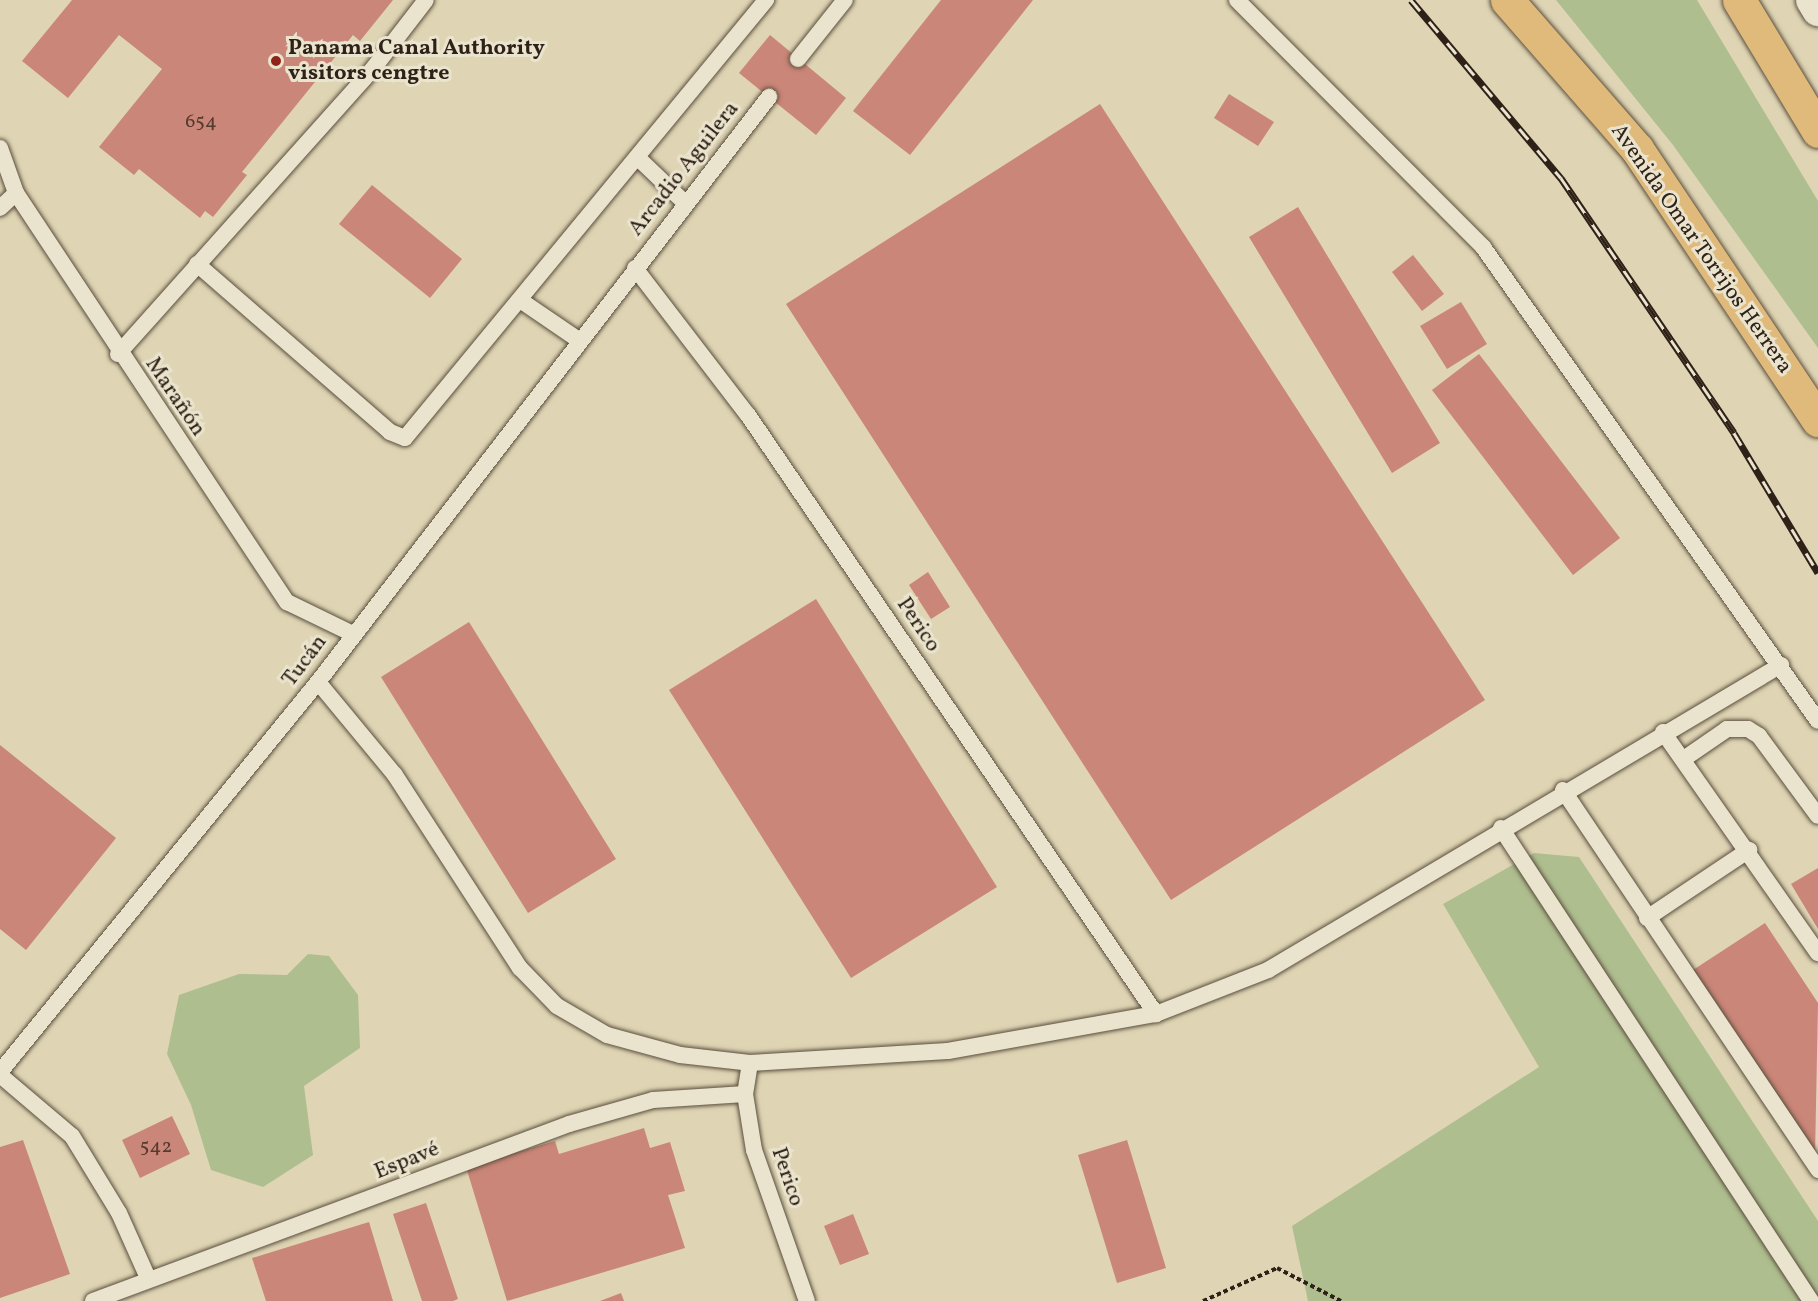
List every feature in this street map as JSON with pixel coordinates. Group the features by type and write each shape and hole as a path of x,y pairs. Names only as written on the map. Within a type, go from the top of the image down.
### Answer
{"main road":[{"name":"Avenida Omar Torrijos Herrera","path":"1507,0 1637,149 1818,420"},
{"path":"1739,0 1754,14 1818,131"}],"street":[{"path":"1812,0 1818,10"}],"lane":[{"path":"118,354 372,70 426,0"},
{"path":"197,264 390,432 405,438 766,0"},
{"path":"798,59 845,0"},
{"path":"1237,0 1483,247 1781,665 1818,721"},
{"name":"Arcadio Aguilera","path":"635,268 769,97"},
{"name":"Marañón","path":"0,148 16,193 118,354 287,602 353,634"},
{"path":"637,158 686,204"},
{"path":"0,208 16,193"},
{"name":"Tucán","path":"0,1073 318,682 635,268"},
{"name":"Perico","path":"635,268 748,415 1156,1014"},
{"path":"520,300 579,341"},
{"path":"318,682 402,785 520,968 557,1006 607,1035 680,1055 750,1063 948,1051 1156,1014 1268,970 1563,790 1781,665"},
{"path":"1685,758 1728,729 1748,729 1759,736 1818,816"},
{"path":"1663,732 1685,758 1818,952"},
{"path":"1563,790 1818,1170"},
{"path":"1501,828 1809,1299"},
{"path":"1647,918 1749,850"},
{"name":"Perico","path":"750,1063 745,1094 754,1150 807,1301"},
{"path":"0,1073 72,1136 120,1213 148,1278"},
{"name":"Espavé","path":"93,1301 148,1278 570,1124 653,1100 745,1094"}],"path":[{"path":"1203,1301 1277,1268 1341,1301"}],"green space":[{"path":"1556,0 1697,0 1818,201 1818,348 1673,145"},
{"path":"1534,853 1579,857 1818,1221 1818,1301 1308,1301 1292,1226 1539,1067 1443,904"},
{"path":"308,954 329,956 358,995 360,1048 304,1086 313,1155 263,1187 211,1170 191,1105 167,1054 179,995 239,974 287,975"}],"building":[{"path":"72,0 393,0 360,41 353,35 242,172 247,175 213,217 205,211 200,218 139,169 134,175 99,147 162,69 119,35 68,98 22,61"},
{"path":"941,0 1033,0 910,155 853,111"},
{"path":"770,35 846,98 816,135 739,73"},
{"path":"1229,94 1274,122 1258,146 1214,118"},
{"path":"1100,104 1485,700 1171,900 786,304"},
{"path":"372,185 462,259 430,298 339,224"},
{"path":"1298,207 1440,443 1392,473 1249,237"},
{"path":"1413,255 1444,294 1422,311 1392,272"},
{"path":"1461,302 1487,344 1447,369 1420,326"},
{"path":"1479,354 1620,538 1573,575 1432,390"},
{"path":"928,572 950,607 931,619 909,585"},
{"path":"816,599 997,887 851,978 669,690"},
{"path":"469,622 616,859 528,913 381,677"},
{"path":"0,745 116,838 26,950 0,929"},
{"path":"1818,868 1818,929 1791,884"},
{"path":"1765,923 1818,1003 1815,1156 1693,970"},
{"path":"172,1116 190,1154 140,1178 122,1140"},
{"path":"644,1128 650,1148 670,1142 685,1191 668,1195 685,1248 507,1301 466,1167 555,1141 559,1154"},
{"path":"23,1140 70,1274 0,1298 0,1147"},
{"path":"1127,1140 1166,1268 1117,1283 1078,1155"},
{"path":"426,1203 458,1299 453,1301 422,1301 393,1214"},
{"path":"853,1214 869,1254 840,1265 824,1226"},
{"path":"369,1222 393,1301 266,1301 252,1258"},
{"path":"621,1293 624,1301 600,1301"}],"railway":[{"path":"1411,0 1561,178 1734,433 1818,573"}],"place":[{"name":"Panama Canal Authority visitors cengtre","path":"276,61"}]}
